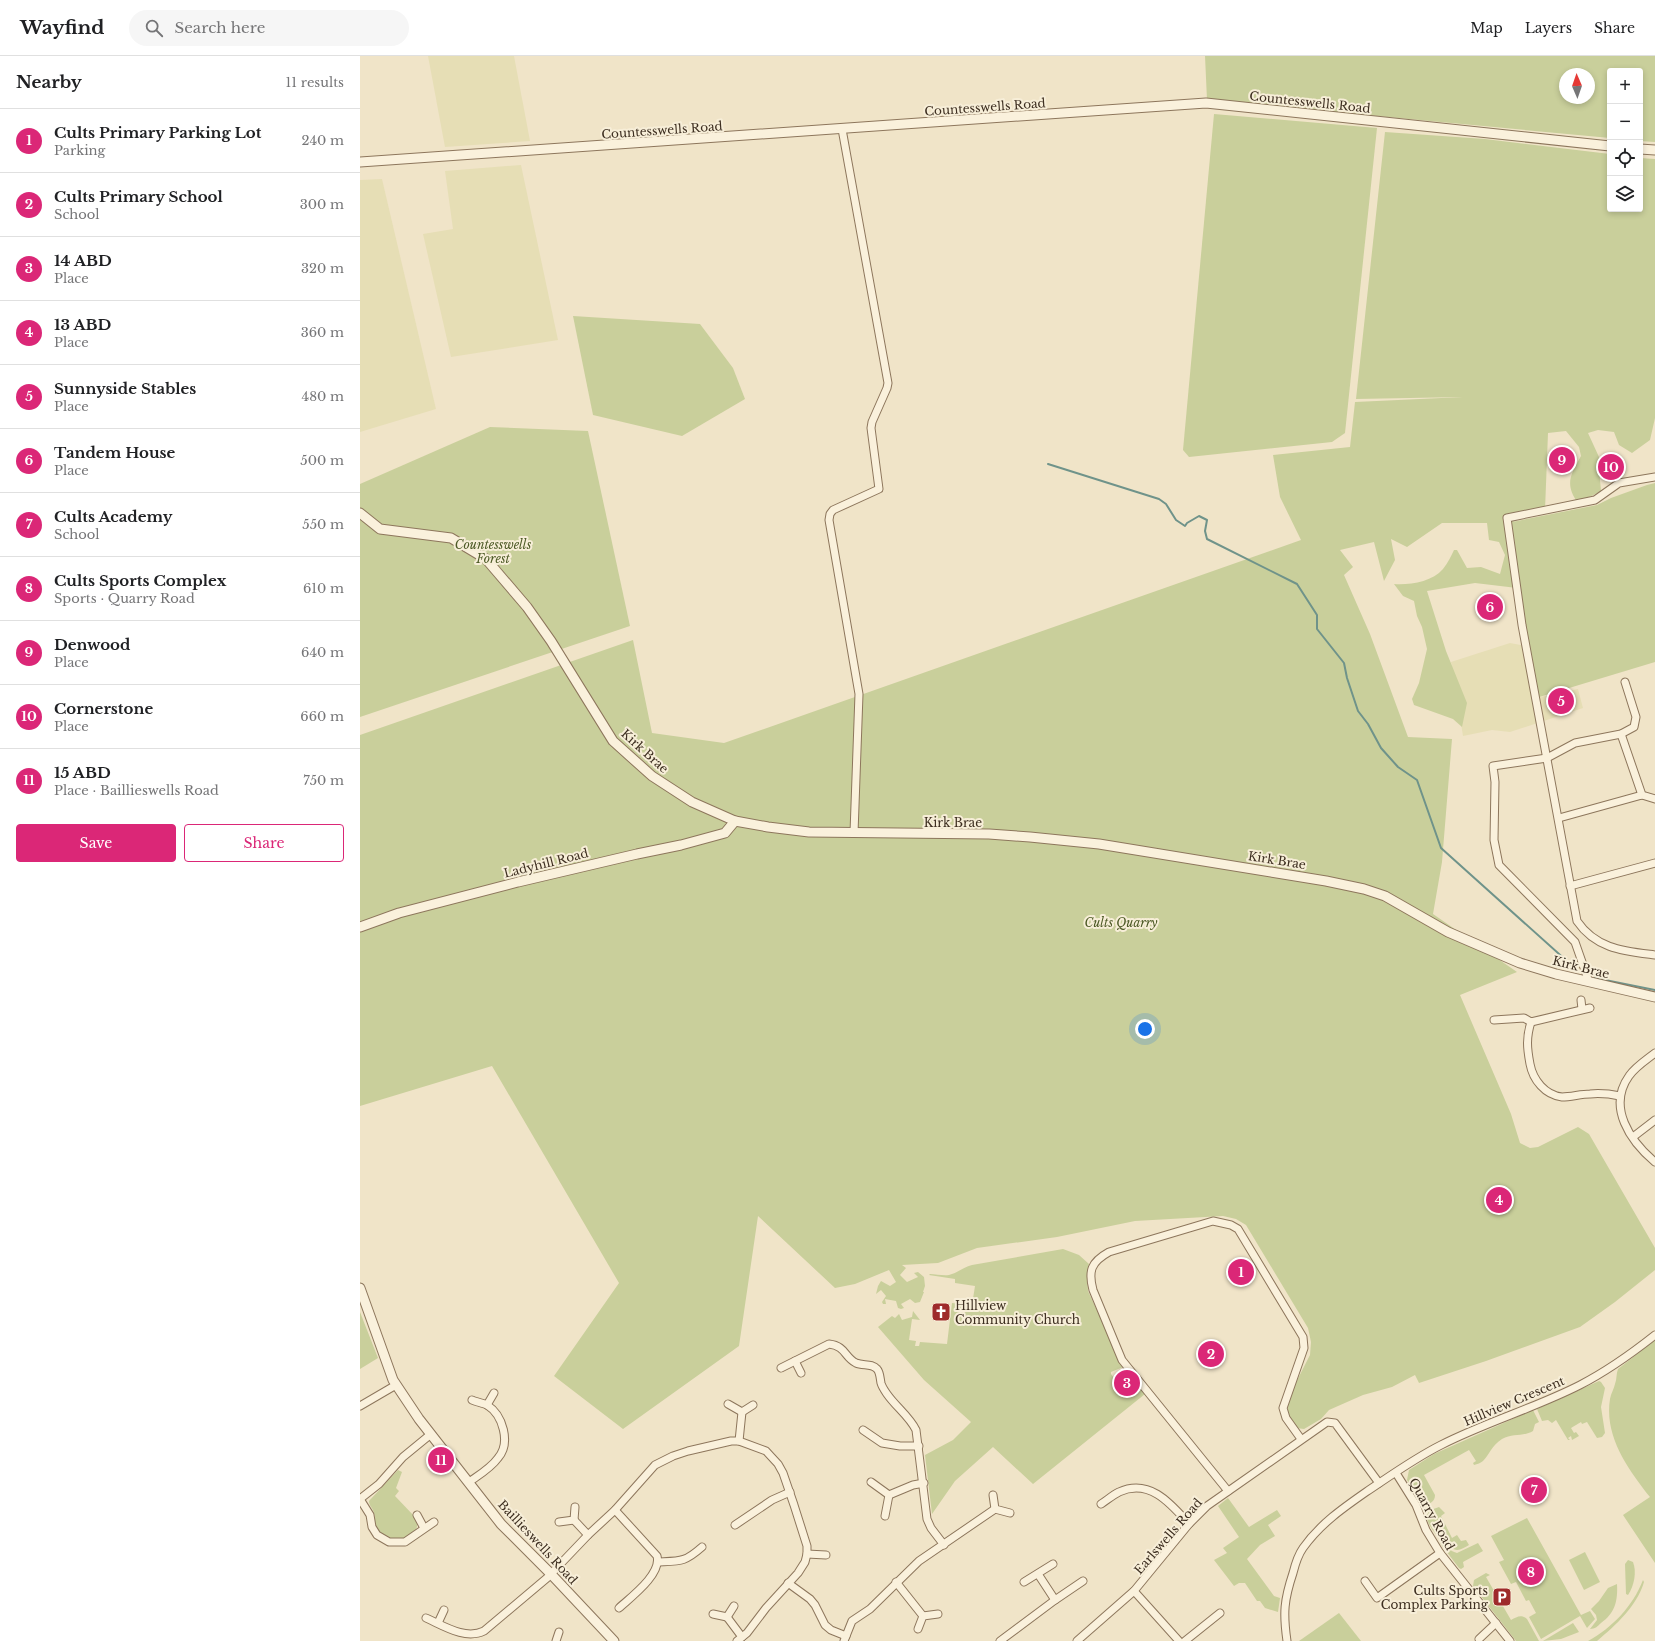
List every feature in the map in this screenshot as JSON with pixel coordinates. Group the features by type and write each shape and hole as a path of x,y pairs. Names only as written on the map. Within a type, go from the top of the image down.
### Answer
{"street":[{"name":"Countesswells Road","path":"360,162 842,130 1206,103 1607,146"},
{"path":"842,130 888,383 871,428 879,489 833,510 830,514 829,520 859,694 854,833"},
{"path":"1643,149 1655,150"},
{"path":"1655,477 1620,483 1595,500 1507,518 1522,625 1577,921 1587,934 1600,944 1621,950 1655,955"},
{"name":"Kirk Brae","path":"360,513 380,529 451,538 486,559 527,607 551,641 613,741 652,776 692,802 735,821 768,828 809,832 989,834 1030,837 1099,844 1326,880 1364,889 1385,896 1448,932 1520,963 1556,974 1655,997"},
{"path":"1589,982 1575,942 1499,865 1494,840 1495,782 1493,766 1547,758 1575,743 1621,734 1634,727 1636,717 1625,682"},
{"path":"1621,734 1642,795"},
{"path":"1558,818 1642,795 1655,799"},
{"name":"Ladyhill Road","path":"360,927 399,913 518,882 680,845 725,833 735,821"},
{"path":"1570,886 1655,863"},
{"path":"1494,1020 1524,1018 1531,1022 1586,1008 1581,1000"},
{"path":"1531,1022 1527,1034 1531,1068 1537,1082 1544,1090 1553,1095 1563,1097 1590,1094 1620,1096"},
{"path":"1655,1054 1630,1075 1623,1086 1620,1096 1620,1112 1622,1118 1633,1137 1647,1155 1655,1162"},
{"path":"1633,1137 1655,1120"},
{"path":"1228,1491 1122,1360 1092,1290 1090,1280 1091,1270 1094,1262 1101,1256 1109,1252 1213,1221 1238,1228 1303,1336 1304,1348 1283,1408 1286,1418 1301,1439"},
{"name":"Baillieswells Road","path":"360,1288 374,1330 396,1386 418,1419 501,1524 550,1573 614,1641"},
{"name":"Hillview Crescent","path":"1287,1641 1284,1609 1286,1594 1302,1549 1337,1511 1440,1445 1579,1386 1606,1371 1628,1356 1655,1334"},
{"path":"782,1368 829,1344 837,1345 855,1363 873,1366 878,1370 881,1385 888,1396 912,1422 916,1430 924,1483 927,1519 944,1545"},
{"path":"795,1361 801,1373"},
{"path":"360,1406 396,1386"},
{"path":"487,1405 494,1393"},
{"path":"469,1482 498,1459 503,1449 504,1440 502,1424 498,1417 487,1405 472,1400"},
{"path":"728,1404 742,1412"},
{"path":"742,1412 753,1405"},
{"path":"739,1441 742,1412"},
{"name":"Earlswells Road","path":"1077,1641 1134,1591 1207,1506 1326,1422 1335,1423 1379,1483"},
{"path":"863,1430 882,1443 900,1446 919,1446"},
{"path":"431,1434 408,1453 378,1484 360,1499 370,1515 372,1527 377,1535 384,1540 396,1543 405,1542 434,1522"},
{"path":"426,1618 465,1634 476,1634 484,1631 535,1589 615,1510 644,1477 662,1461 688,1451 720,1443 739,1441 766,1451 778,1464 790,1492 805,1539 807,1554 805,1562 740,1639 727,1618 713,1614"},
{"name":"Quarry Road","path":"1396,1473 1416,1505 1426,1530 1440,1553 1510,1641"},
{"path":"871,1482 889,1495"},
{"path":"889,1495 913,1485 924,1483"},
{"path":"1101,1504 1119,1492 1135,1488 1152,1491 1166,1500 1190,1524"},
{"path":"735,1525 772,1500 790,1492"},
{"path":"885,1516 889,1495"},
{"path":"993,1495 995,1509"},
{"path":"575,1507 574,1520 588,1535"},
{"path":"788,1583 810,1599 815,1605 825,1625 845,1638 852,1621 870,1609 919,1561 995,1509"},
{"path":"995,1509 1010,1513"},
{"path":"615,1510 657,1556 659,1562 642,1587 619,1608"},
{"path":"417,1515 424,1528"},
{"path":"559,1522 574,1520"},
{"path":"659,1562 683,1561 691,1557 702,1547"},
{"path":"1365,1581 1377,1598 1440,1553"},
{"path":"807,1554 826,1555"},
{"path":"1024,1582 1053,1564"},
{"path":"1038,1574 1055,1600"},
{"path":"1000,1641 1083,1581"},
{"path":"896,1582 923,1616"},
{"path":"1134,1591 1179,1641"},
{"path":"727,1618 734,1606"},
{"path":"438,1623 444,1610"},
{"path":"1184,1641 1220,1613"},
{"path":"923,1616 938,1614"},
{"path":"918,1629 923,1616"},
{"path":"1479,1639 1496,1623"},
{"path":"556,1641 559,1632"}],"shaded area":[{"path":"428,56 514,56 530,141 445,147"},
{"path":"521,165 558,340 451,357 423,234 453,229 445,171"},
{"path":"382,179 436,409 360,432 360,180"},
{"path":"1510,643 1526,646 1536,698 1578,689 1583,708 1510,732 1492,730 1463,736 1451,662"}],"green space":[{"path":"1205,56 1655,56 1655,142 1643,141 1643,68 1607,68 1607,138 1207,100"},
{"path":"1214,114 1377,128 1345,433 1332,442 1189,457 1183,450"},
{"name":"Cults Quarry","path":"1385,132 1485,139 1607,154 1607,212 1643,212 1643,158 1655,159 1655,418 1650,440 1632,453 1619,445 1614,432 1598,430 1588,433 1599,457 1601,491 1578,503 1571,490 1570,479 1581,456 1579,447 1566,431 1548,433 1545,510 1512,522 1597,505 1611,498 1655,483 1655,662 1536,698 1517,588 1475,583 1427,591 1446,651 1467,703 1462,727 1453,719 1414,705 1412,699 1419,683 1427,649 1414,601 1403,596 1394,584 1420,582 1433,577 1443,569 1454,550 1457,550 1467,568 1481,567 1500,574 1505,555 1499,542 1489,540 1487,523 1442,523 1407,547 1391,539 1395,560 1384,581 1374,542 1340,550 1353,567 1344,575 1370,634 1408,737 1452,739 1442,862 1433,914 1517,972 1460,995 1511,1114 1520,1143 1530,1148 1538,1147 1578,1127 1589,1134 1655,1248 1655,1270 1615,1302 1580,1327 1486,1361 1419,1383 1415,1375 1392,1387 1363,1395 1329,1410 1321,1419 1304,1429 1296,1428 1288,1416 1288,1398 1310,1355 1311,1342 1308,1328 1246,1225 1236,1219 1223,1216 1135,1221 1057,1237 977,1248 938,1263 902,1265 906,1268 900,1275 907,1282 918,1277 914,1273 918,1272 924,1277 925,1286 920,1302 915,1303 910,1299 901,1304 904,1308 901,1309 898,1308 896,1301 885,1299 886,1304 883,1304 882,1302 886,1296 881,1290 876,1294 881,1281 890,1286 896,1282 889,1270 855,1284 835,1288 758,1216 739,1346 623,1429 554,1376 619,1283 492,1066 360,1106 360,735 633,640 652,733 724,743 1301,540 1280,497 1273,455 1350,447 1355,402 1463,397 1356,399"},
{"path":"573,316 700,324 733,368 745,399 682,436 593,415"},
{"name":"Countesswells Forest","path":"490,427 588,431 630,626 360,717 360,484"},
{"path":"1063,1249 1079,1255 1089,1264 1087,1275 1088,1291 1123,1367 1111,1372 1111,1374 1121,1387 1135,1381 1145,1394 1033,1484 993,1447 955,1481 932,1514 925,1455 953,1440 971,1422 924,1380 878,1327 892,1316 895,1318 899,1314 902,1320 912,1317 913,1311 920,1320 912,1319 909,1340 916,1341 915,1346 919,1346 920,1342 947,1344 952,1303 972,1305 975,1286 955,1283 955,1279 929,1275 930,1274 949,1275 972,1265"},
{"path":"360,1312 378,1358 360,1369"},
{"path":"1655,1340 1655,1563 1623,1515 1650,1497 1626,1463 1614,1439 1609,1413 1610,1399 1616,1382 1618,1369"},
{"path":"1599,1381 1605,1388 1601,1407 1605,1433 1602,1437 1597,1438 1587,1422 1582,1424 1581,1422 1571,1428 1574,1433 1576,1432 1579,1436 1572,1440 1571,1436 1568,1438 1570,1440 1568,1440 1556,1420 1552,1423 1548,1420 1542,1421 1537,1409"},
{"path":"1533,1410 1539,1422 1535,1424 1533,1431 1502,1439 1495,1444 1481,1462 1474,1465 1473,1463 1476,1461 1469,1450 1424,1475 1435,1495 1433,1501 1425,1506 1407,1480 1409,1470 1434,1454"},
{"path":"398,1470 402,1472 396,1488 399,1491 395,1496 415,1517 418,1523 416,1530 401,1540 383,1536 376,1531 374,1527 374,1514 369,1501"},
{"path":"1228,1498 1249,1527 1277,1510 1281,1516 1268,1525 1275,1536 1260,1545 1247,1559 1274,1596 1280,1598 1278,1612 1265,1608 1260,1601 1257,1601 1245,1583 1239,1583 1234,1586 1214,1560 1227,1553 1223,1548 1239,1537 1218,1506"},
{"path":"1439,1507 1445,1513 1441,1516 1452,1538 1457,1535 1461,1541 1466,1540 1469,1545 1458,1550 1453,1549 1436,1535 1428,1523 1427,1517 1429,1512"},
{"path":"1527,1518 1581,1615 1590,1611 1595,1619 1587,1628 1580,1616 1541,1639 1529,1617 1536,1613 1529,1600 1526,1601 1516,1582 1511,1584 1499,1562 1504,1560 1491,1536"},
{"path":"1440,1543 1457,1553 1478,1543 1483,1551 1463,1562 1464,1567 1461,1569"},
{"path":"1585,1552 1600,1582 1584,1590 1569,1560"},
{"path":"1628,1560 1633,1562 1635,1574 1628,1595 1626,1594 1625,1564"},
{"path":"1486,1573 1490,1575 1486,1577 1511,1620 1521,1616 1525,1617 1539,1641 1516,1641 1473,1586 1474,1580"},
{"path":"1643,1580 1644,1582 1641,1591 1625,1614 1597,1641 1588,1641 1605,1630 1621,1615 1634,1599"},
{"path":"1617,1584 1615,1606 1610,1615 1598,1626 1590,1629 1597,1620 1596,1615 1591,1609 1608,1588"},
{"path":"1339,1613 1361,1641 1299,1641"},
{"path":"1573,1623 1579,1632 1561,1639 1543,1641"}],"waterway":[{"path":"1048,464 1159,499 1166,504 1176,520 1185,526 1187,523 1199,516 1207,520 1205,531 1207,539 1297,584 1317,615 1317,629 1344,663 1347,678 1358,711 1368,724 1381,748 1398,767 1417,780 1441,848 1578,971"},
{"path":"1595,978 1655,990"}],"place":[{"name":"Denwood","path":"1562,460"},
{"name":"Cornerstone","path":"1611,467"},
{"name":"Tandem House","path":"1490,607"},
{"name":"Sunnyside Stables","path":"1561,701"},
{"name":"13 ABD","path":"1499,1200"},
{"name":"Cults Primary Parking Lot","path":"1241,1272"},
{"name":"Hillview Community Church","path":"941,1312"},
{"name":"Cults Primary School","path":"1211,1354"},
{"name":"14 ABD","path":"1127,1383"},
{"name":"15 ABD","path":"441,1460"},
{"name":"Cults Academy","path":"1534,1490"},
{"name":"Cults Sports Complex","path":"1531,1572"},
{"name":"Cults Sports Complex Parking","path":"1502,1597"}]}
